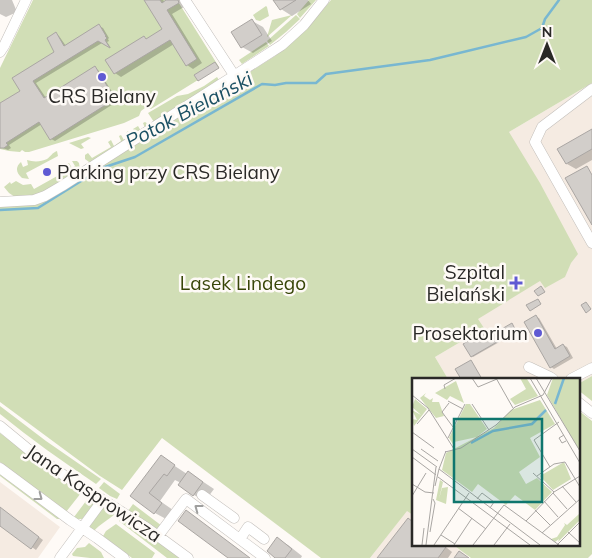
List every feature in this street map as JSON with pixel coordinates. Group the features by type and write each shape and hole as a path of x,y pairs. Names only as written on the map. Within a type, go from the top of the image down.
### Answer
{"street":[{"path":"0,52 26,0"},
{"path":"186,0 234,76"},
{"path":"0,191 2,202 31,201 45,196 286,41 306,22 324,0"},
{"path":"592,89 542,127 535,142 592,243"},
{"path":"528,367 552,378"},
{"path":"573,378 592,368"},
{"path":"580,404 592,414"},
{"name":"Jana Kasprowicza","path":"0,426 65,476 135,520 188,558"},
{"name":"Jana Kasprowicza","path":"0,468 124,558"},
{"path":"202,494 236,515 226,529"},
{"path":"158,536 186,499 266,558"},
{"path":"60,558 102,501"},
{"path":"240,539 248,527 264,539"}],"shaded area":[{"name":"Szpital Bielański","path":"592,83 592,376 580,383 580,378 447,378 435,357 470,336 509,132"},
{"path":"0,482 60,527 38,558 0,558"},
{"path":"407,510 412,514 412,546 455,546 470,558 370,558"}],"green space":[{"name":"CRS Bielany","path":"33,0 177,0 219,67 151,109 145,108 139,116 124,123 29,152 0,149 0,68"},
{"path":"309,0 316,0 300,18 297,14"},
{"name":"Lasek Lindego","path":"331,0 592,0 592,83 509,132 540,183 578,254 571,263 565,277 545,288 540,281 478,319 484,328 435,357 447,378 412,378 412,514 407,511 370,558 321,558 162,438 122,490 100,476 0,402 0,207 25,205 165,125 275,56"},
{"path":"266,6 269,16 260,21 256,20 253,15"},
{"path":"292,15 267,37 272,20"},
{"path":"296,15 300,19 270,45 267,41"},
{"path":"266,42 269,46 242,64 239,60"},
{"path":"217,77 219,80 154,122 148,113 177,96 188,94 204,86"},
{"path":"143,123 148,124 148,127 93,162 85,159 85,155 88,153 92,158 111,147 108,142 111,140 114,146 121,141 119,136 121,135 124,140 128,137 126,133 128,131 131,136 135,133 133,129 138,126 141,131 145,128"},
{"path":"88,137 91,138 81,144 84,148 81,149 69,143"},
{"path":"57,151 58,156 26,173 29,179 22,178 18,174 17,168 21,162 23,167 28,165 27,160 45,160"},
{"path":"72,161 79,163 80,170 34,196 15,197 4,187 10,182 11,184 16,181 23,185 31,184 34,189 68,170 66,165 69,163 72,168 75,166"},
{"path":"592,376 592,401 580,392 580,383"},
{"path":"0,406 101,479 96,484 47,450 0,414"},
{"path":"580,412 592,421 592,554 588,558 471,558 455,546 580,546"},
{"path":"0,433 81,493 66,512 0,462"},
{"path":"0,474 61,519 57,519 0,476"},
{"path":"104,482 120,494 117,499 99,488"},
{"path":"89,497 93,501 93,506 82,519 77,519 74,517"},
{"path":"133,504 162,526 159,531 128,511"},
{"path":"103,508 115,514 94,531 90,526"},
{"path":"122,517 181,558 167,558 119,521"},
{"path":"116,524 155,553 152,558 132,558 103,536 106,531"},
{"path":"89,543 101,552 104,558 73,556 72,554 77,548 85,547"}],"building":[{"path":"144,0 160,0 162,3 166,0 178,0 179,3 167,10 197,59 186,66 170,40 114,74 105,60 144,36 146,39 162,29"},
{"path":"273,0 296,0 280,10"},
{"path":"252,19 262,35 241,48 231,32"},
{"path":"99,24 110,48 98,41 33,81 44,98 95,66 115,99 50,140 39,122 6,143 8,145 4,148 0,148 0,103 20,91 12,78 54,52 47,38 56,32 64,46"},
{"path":"215,62 219,68 198,81 194,75"},
{"path":"592,129 592,149 566,164 557,149"},
{"path":"587,166 592,175 592,225 565,178"},
{"path":"541,286 545,292 538,296 534,291"},
{"path":"538,299 541,304 530,311 526,305"},
{"path":"586,302 591,309 586,313 581,305"},
{"name":"Prosektorium","path":"536,315 555,349 563,344 570,356 550,368 524,322"},
{"path":"512,323 516,331 471,357 463,344 483,332 486,338"},
{"path":"471,360 481,378 460,378 455,369"},
{"path":"161,455 175,465 167,476 164,474 149,493 162,503 154,514 130,496"},
{"path":"188,471 203,482 193,496 178,485"},
{"path":"0,507 39,537 31,549 0,526"},
{"path":"186,510 250,558 228,558 178,521"},
{"path":"408,518 412,521 412,546 446,547 438,558 377,558"},
{"path":"277,537 292,549 285,558 275,558 267,551"},
{"path":"459,551 469,558 454,558"}],"waterway":[{"name":"Potok Bielański","path":"0,210 38,208 102,168 135,157 262,84 316,83 326,74 430,60 526,37 542,28 545,19 559,0"}],"place":[{"name":"CRS Bielany","path":"102,77"},
{"name":"Parking przy CRS Bielany","path":"47,172"},
{"name":"Szpital Bielański","path":"516,283"},
{"name":"Prosektorium","path":"538,333"}]}
